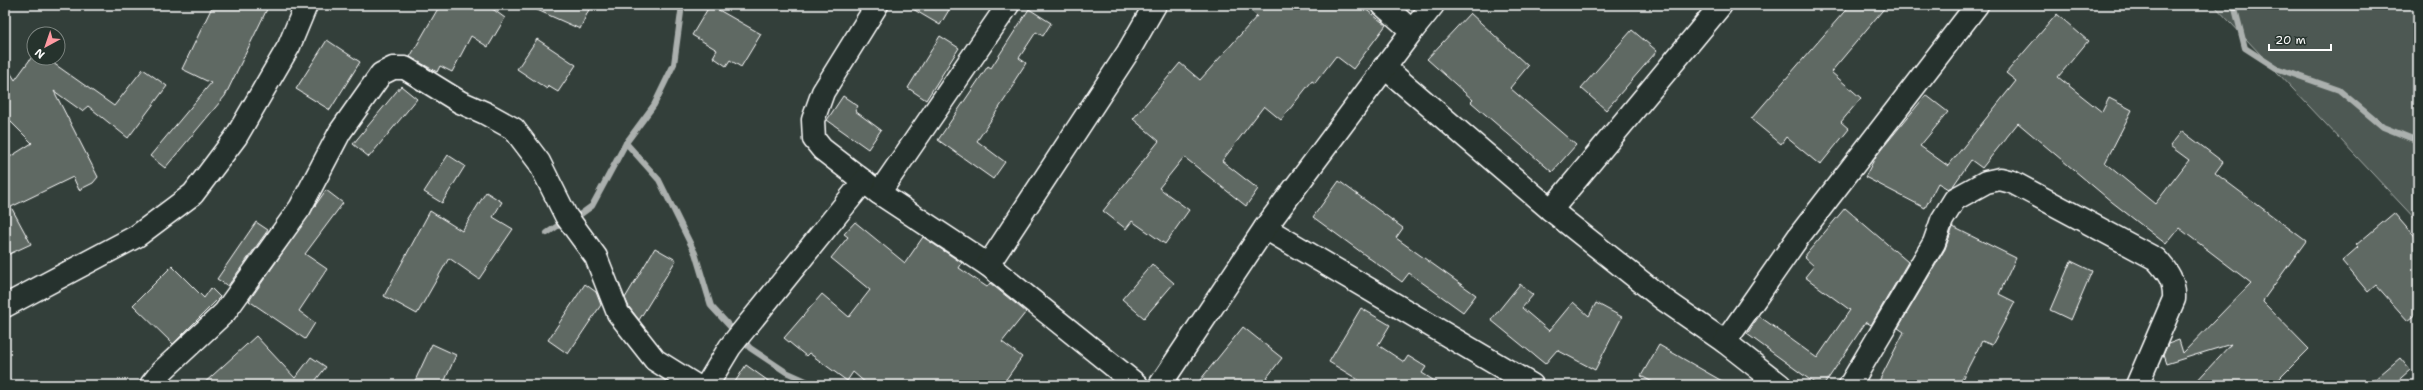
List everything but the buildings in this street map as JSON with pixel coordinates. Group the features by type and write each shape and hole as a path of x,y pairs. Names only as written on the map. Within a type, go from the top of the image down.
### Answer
{"street":[{"path":"5,306 137,236 193,194 236,137 289,46 306,5"},
{"path":"877,5 823,92 813,120 814,139 822,149 872,187 988,265 1137,385"},
{"path":"707,385 739,336 872,187 1008,5"},
{"path":"988,265 1128,52 1155,5"},
{"path":"1383,5 1412,31"},
{"path":"1160,385 1265,228 1384,67 1433,5"},
{"path":"1550,210 1721,5"},
{"path":"1724,342 1799,236 1977,5"},
{"path":"1384,67 1550,210 1663,299 1724,342 1780,385"},
{"path":"151,385 162,371 225,312 300,208 340,132 381,74 393,68 405,68 460,102 485,113 514,129 540,162 570,222 596,257 618,313 637,340 655,360 695,385"},
{"path":"1850,385 1934,243 1942,220 1954,199 1986,182 2000,179 2012,182 2156,259 2167,270 2174,285 2174,299 2137,385"},
{"path":"1265,228 1532,385"}],"shaded area":[{"path":"2214,5 2418,5 2418,222"}],"waterway":[{"path":"574,219 592,206 626,143 654,105 674,64 682,5"},
{"path":"2234,5 2245,48 2276,68 2339,90 2383,127 2418,141"},
{"path":"626,143 659,180 695,253 711,306 736,333"},
{"path":"547,233 565,221"},
{"path":"742,339 750,348 786,372 815,385"}]}
